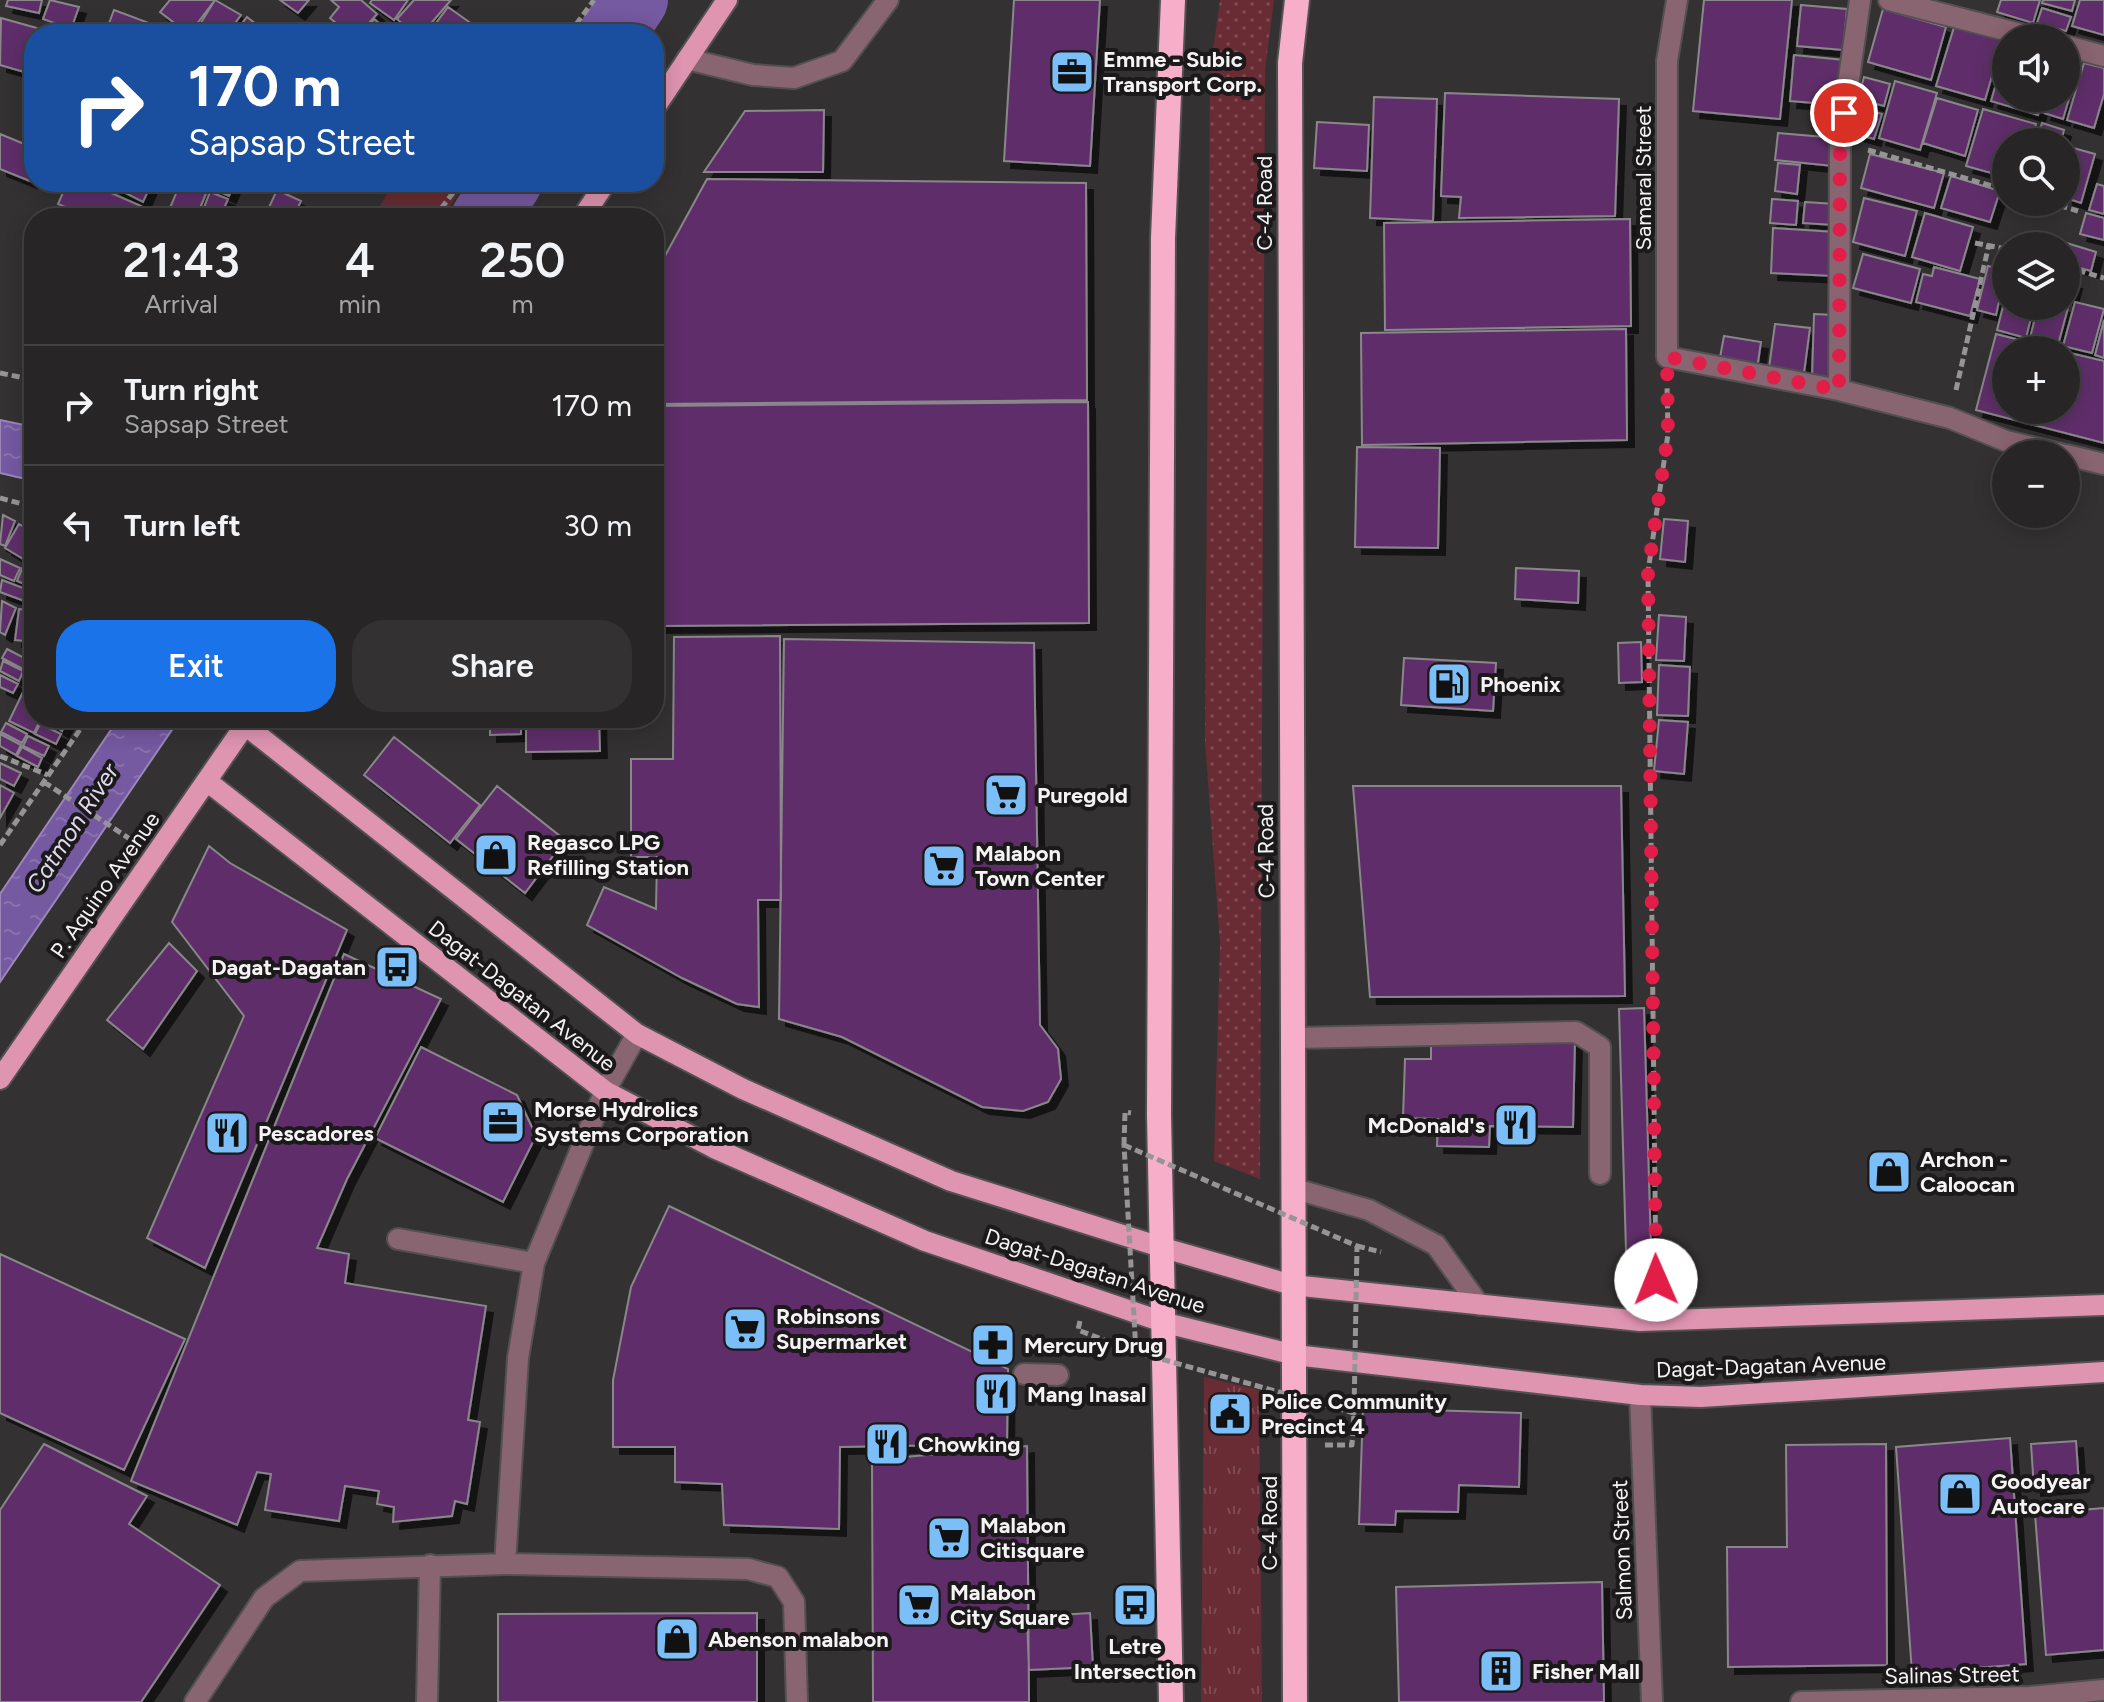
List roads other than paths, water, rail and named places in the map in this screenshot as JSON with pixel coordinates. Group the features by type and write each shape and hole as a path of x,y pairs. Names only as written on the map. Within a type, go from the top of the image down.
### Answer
{"highway":[{"path":"1171,1702 1166,1323 1159,1115 1163,238 1173,0"},
{"name":"C-4 Road","path":"1295,1702 1290,63 1297,0"}],"main road":[{"path":"664,94 727,0"},
{"name":"P. Aquino Avenue","path":"0,1079 243,728"},
{"name":"Dagat-Dagatan Avenue","path":"256,728 637,1034 743,1089 951,1181 1164,1248 1292,1285 1640,1321 2104,1305"},
{"name":"Dagat-Dagatan Avenue","path":"208,782 605,1091 714,1148 925,1241 1166,1323 1295,1355 1640,1395 1701,1397 2104,1372"}],"street":[{"path":"687,59 753,75 794,78 842,61 888,0"},
{"name":"Samaral Street","path":"1677,0 1667,61 1667,357 1839,390"},
{"path":"1860,0 1840,142 1839,390 1950,418 2004,440"},
{"path":"1889,0 1992,27"},
{"path":"2080,50 2104,56"},
{"path":"2080,459 2104,464"},
{"path":"1295,1038 1576,1032 1591,1038 1600,1047 1600,1174"},
{"path":"505,1564 518,1358 534,1263 605,1091 637,1034"},
{"path":"1295,1189 1369,1210 1436,1245 1479,1305"},
{"path":"398,1239 534,1263"},
{"path":"1024,1374 1058,1375"},
{"name":"Salmon Street","path":"1640,1395 1652,1702"},
{"path":"195,1702 264,1598 300,1571 505,1564 748,1569 778,1577 794,1602 797,1702"},
{"path":"427,1702 430,1565"},
{"name":"Salinas Street","path":"1801,1702 2030,1700 2104,1690"}],"water":[{"path":"0,420 24,425 24,479 0,473"},
{"name":"Catmon River","path":"112,728 173,728 0,982 0,894"}],"waterway":[{"path":"619,24 635,0"},
{"path":"491,208 502,192"}],"place":[{"name":"Emme - Subic Transport Corp.","path":"1072,72"},
{"name":"Phoenix","path":"1449,684"},
{"name":"Puregold","path":"1006,795"},
{"name":"Regasco LPG Refilling Station","path":"496,855"},
{"name":"Malabon Town Center","path":"944,866"},
{"name":"Dagat-Dagatan","path":"397,967"},
{"name":"Morse Hydrolics Systems Corporation","path":"503,1122"},
{"name":"McDonald's","path":"1516,1125"},
{"name":"Pescadores","path":"227,1133"},
{"name":"Archon - Caloocan","path":"1889,1172"},
{"name":"Robinsons Supermarket","path":"745,1329"},
{"name":"Mercury Drug","path":"993,1345"},
{"name":"Mang Inasal","path":"996,1394"},
{"name":"Police Community Precinct 4","path":"1230,1414"},
{"name":"Chowking","path":"887,1444"},
{"name":"Goodyear Autocare","path":"1960,1494"},
{"name":"Malabon Citisquare","path":"949,1538"},
{"name":"Malabon City Square","path":"919,1605"},
{"name":"Letre Intersection","path":"1135,1605"},
{"name":"Abenson malabon","path":"677,1639"},
{"name":"Fisher Mall","path":"1501,1671"}]}
